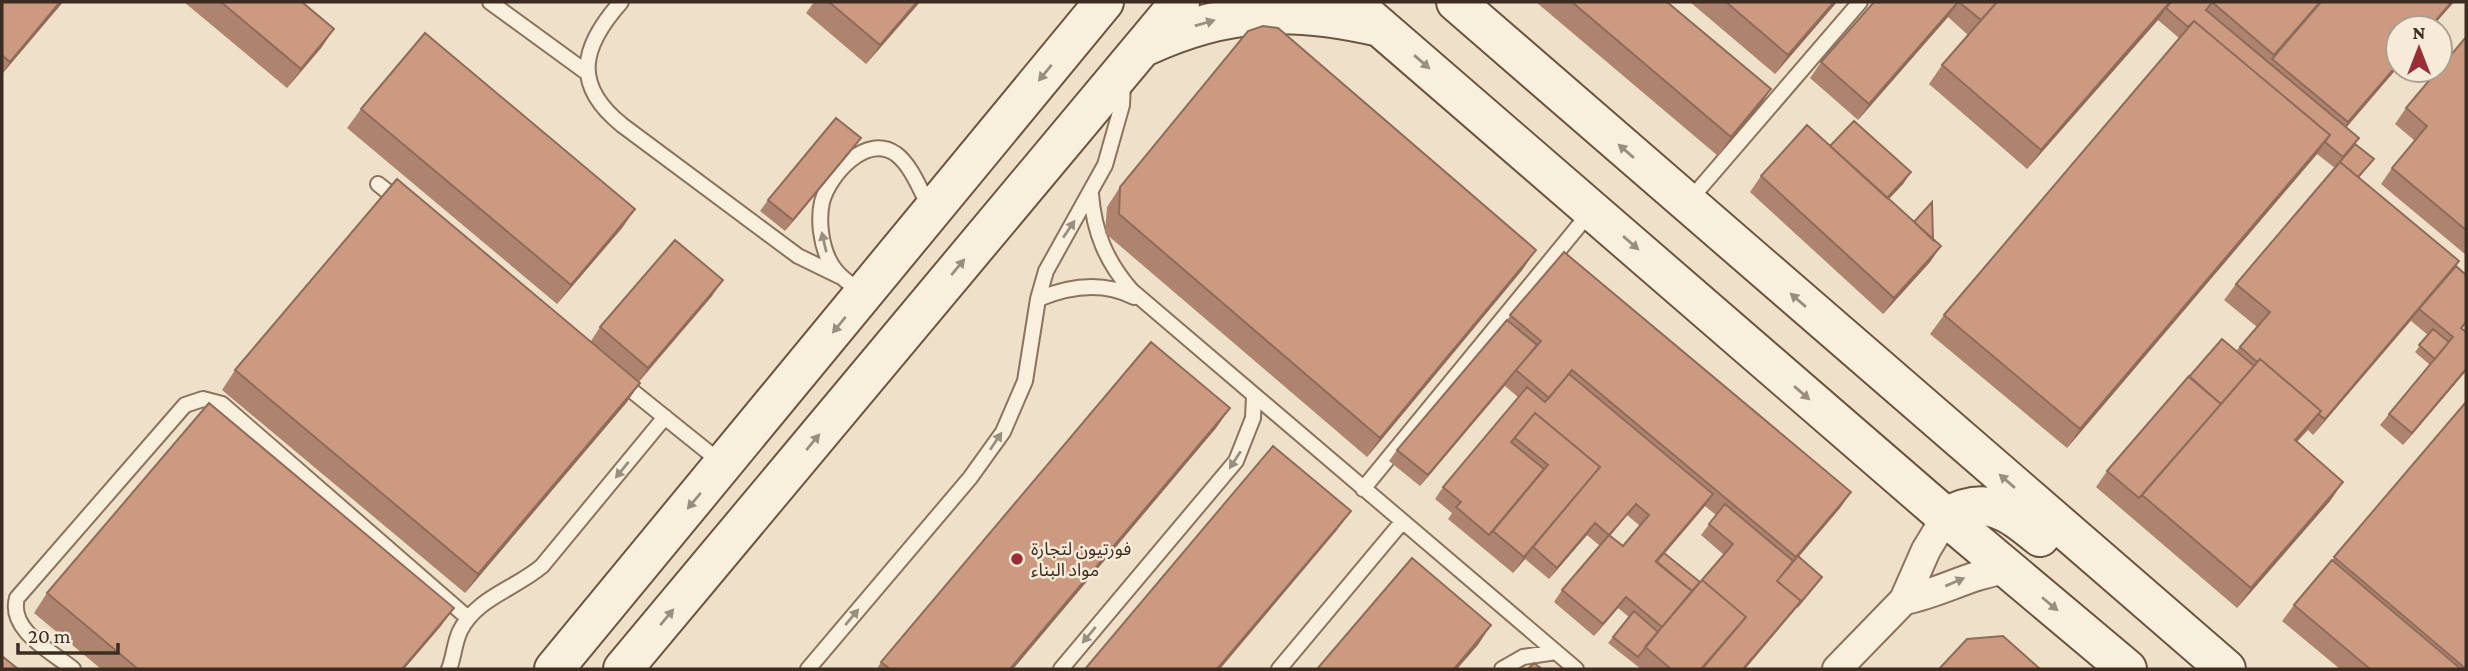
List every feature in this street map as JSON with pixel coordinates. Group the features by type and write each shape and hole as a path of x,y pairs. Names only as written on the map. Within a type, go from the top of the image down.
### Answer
{"main road":[{"path":"554,669 724,464 852,285 932,211 1085,17 1104,2"},
{"path":"624,669 1180,2"},
{"path":"1352,2 1946,517 2127,669"},
{"path":"1456,2 2212,657"},
{"path":"1133,57 1206,22 1241,15 1311,13 1381,27"},
{"path":"1946,517 1958,511 1984,506 2010,513 2151,629 2212,657"}],"street":[{"path":"1837,669 1904,600 1926,550 1946,517"},
{"path":"1904,600 1930,595 1967,577 2008,569"}],"lane":[{"path":"490,2 586,72 598,103 622,125 798,256 852,285"},
{"path":"586,72 595,37 621,2"},
{"path":"1686,204 1768,101 1860,2"},
{"path":"808,669 970,478 1003,432 1025,381 1038,299 1059,245 1091,193 1115,136 1133,57"},
{"path":"852,285 829,261 824,245 822,202 834,177 858,154 878,148 897,155 932,211"},
{"path":"378,184 410,210"},
{"path":"1091,193 1098,236 1106,255 1117,273 1147,305 1576,669"},
{"path":"1363,489 1591,209"},
{"path":"1038,299 1074,287 1093,286 1121,292 1147,305"},
{"path":"612,374 724,464"},
{"path":"1060,669 1236,461 1253,418 1254,396"},
{"path":"73,669 21,627 15,608 18,598 185,405 203,400 222,404 468,618"},
{"path":"449,669 454,647 468,618 479,606 542,566 665,417"},
{"path":"1279,669 1402,522"},
{"path":"1502,669 1523,657 1556,652"}],"building":[{"path":"2,2 60,2 10,62 2,55"},
{"path":"221,2 302,2 334,29 301,69"},
{"path":"829,2 917,2 880,45"},
{"path":"1572,2 1667,2 1771,89 1731,137"},
{"path":"1726,2 1834,2 1788,55"},
{"path":"1874,2 1958,2 1869,104 1821,62"},
{"path":"1959,2 1997,2 1981,20"},
{"path":"1997,2 2170,2 2041,150 1942,65"},
{"path":"2171,2 2212,2 2206,10 2359,138 2343,157 2325,142 2330,135 2194,21 2188,27 2166,8"},
{"path":"2212,2 2320,2 2274,55"},
{"path":"2321,2 2450,4 2441,14 2384,14 2384,80 2348,122 2272,59"},
{"path":"2194,21 2330,135 2080,429 1944,315"},
{"path":"1263,26 1278,28 1536,250 1380,438 1119,214 1120,187 1248,31"},
{"path":"425,33 635,209 571,285 361,109"},
{"path":"2466,37 2466,230 2392,168 2427,126 2406,108 2426,84 2454,84 2454,51"},
{"path":"836,118 861,138 793,220 768,200"},
{"path":"1854,121 1911,172 1887,198 1830,146"},
{"path":"1807,125 1941,246 1894,298 1761,176"},
{"path":"2355,144 2374,159 2358,177 2339,163"},
{"path":"2340,162 2459,261 2325,419 2318,414 2321,411 2260,359 2257,362 2240,347 2270,312 2236,284"},
{"path":"397,179 640,383 478,574 235,370"},
{"path":"1932,202 1933,240 1914,222"},
{"path":"675,240 723,280 648,368 600,327"},
{"path":"1564,252 1851,492 1796,557 1572,370 1549,398 1516,370 1541,341 1510,315"},
{"path":"2456,266 2466,275 2466,322 2461,328 2466,332 2466,369 2412,433 2389,414 2453,337 2419,309"},
{"path":"1507,320 1537,345 1428,475 1397,450"},
{"path":"2433,329 2449,342 2435,359 2419,345"},
{"path":"2222,339 2254,366 2221,404 2189,377"},
{"path":"1151,342 1230,408 1010,669 890,669 881,662"},
{"path":"2260,359 2321,411 2295,440 2343,482 2251,588 2142,495"},
{"path":"1569,374 1713,494 1656,561 1692,591 1662,627 1626,597 1603,624 1562,590 1609,535 1595,523 1557,568 1533,547 1600,467 1535,413 1511,442 1544,469 1489,535 1456,507 1461,502 1443,487 1527,387 1545,402","holes":["1636,504 1649,515 1623,546 1609,535"]},
{"path":"2189,376 2221,404 2139,498 2107,471"},
{"path":"2466,402 2466,669 2334,557"},
{"path":"209,403 454,608 402,669 138,669 47,593"},
{"path":"1535,413 1600,467 1524,557 1493,531 1548,465 1515,438"},
{"path":"1273,446 1351,511 1217,669 1085,669"},
{"path":"1725,504 1793,561 1777,581 1801,601 1743,669 1702,669 1746,617 1702,580 1733,544 1709,524"},
{"path":"1664,553 1700,582 1692,591 1656,562"},
{"path":"1798,556 1822,577 1797,607 1801,601 1777,581"},
{"path":"1412,558 1491,625 1454,669 1317,669"},
{"path":"2332,560 2461,669 2370,669 2294,605"},
{"path":"1702,580 1746,617 1701,669 1671,669 1645,647"},
{"path":"1634,611 1658,632 1638,657 1613,637"},
{"path":"2003,636 2040,669 1939,669 1967,639"},
{"path":"2,656 18,669 2,669"},
{"path":"1534,663 1542,669 1528,669"}],"place":[{"name":"فورتيون لتجارة مواد البناء","path":"1017,559"}]}
